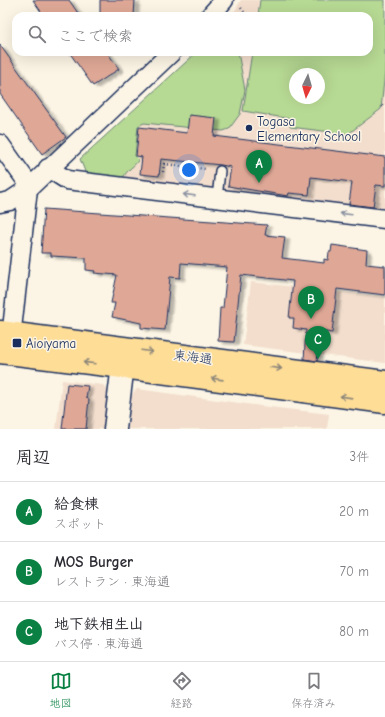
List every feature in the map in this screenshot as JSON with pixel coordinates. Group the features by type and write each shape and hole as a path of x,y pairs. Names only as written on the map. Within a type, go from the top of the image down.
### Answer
{"main road":[{"name":"東海通","path":"5,343 124,357 385,382"},
{"name":"東海通","path":"124,357 385,402"}],"street":[{"path":"214,12 224,0"},
{"path":"0,203 10,201 29,188 48,168 168,56"},
{"path":"0,144 29,188 5,343"},
{"path":"48,168 67,180 385,219"},
{"path":"115,429 124,357"}],"lane":[{"path":"217,198 220,171"}],"path":[{"path":"168,175 163,175 164,164 220,171"},
{"path":"160,168 164,169"}],"shaded area":[{"name":"Togasa Elementary School","path":"241,0 385,0 385,209 218,188 86,174 80,159 193,56 373,56 373,12 234,12"},
{"path":"251,282 385,297 385,363 243,345"},
{"path":"62,380 103,385 108,391 104,429 56,429"},
{"path":"137,389 329,414 327,429 125,429 129,397"}],"green space":[{"path":"260,0 385,0 385,71 381,109 348,134 290,127 291,119 243,111 251,56 373,56 373,12 258,12"},
{"path":"193,56 239,56 245,90 240,114 229,129 223,131 144,123 138,126 135,156 138,161 123,178 86,174 80,159"}],"building":[{"path":"33,0 69,0 77,12 41,12"},
{"path":"100,0 135,0 134,12 100,12"},
{"path":"0,45 66,137 42,154 0,94"},
{"path":"72,56 110,56 119,69 93,86"},
{"path":"189,115 216,118 214,136 385,157 385,186 376,185 373,207 349,204 352,182 311,177 309,195 289,193 288,196 228,186 231,167 221,165 161,159 159,176 140,174 142,157 136,156 139,127 187,133"},
{"path":"44,209 267,225 265,235 285,237 282,258 324,263 324,259 328,260 332,245 367,250 366,264 385,266 385,295 337,289 332,333 321,331 317,361 304,359 306,330 293,328 294,318 289,318 293,281 241,275 234,342 218,341 220,308 223,308 227,267 181,263 180,278 170,277 165,330 141,328 141,323 112,317 115,303 111,303 117,275 94,273 95,271 86,270 86,258 51,256 51,253 41,253"},
{"path":"67,384 88,386 86,398 89,399 86,429 62,429"}],"place":[{"name":"Togasa Elementary School","path":"249,128"},
{"name":"給食棟","path":"259,183"},
{"name":"MOS Burger","path":"311,319"},
{"name":"Aioiyama","path":"17,343"},
{"name":"地下鉄相生山","path":"318,359"}]}
